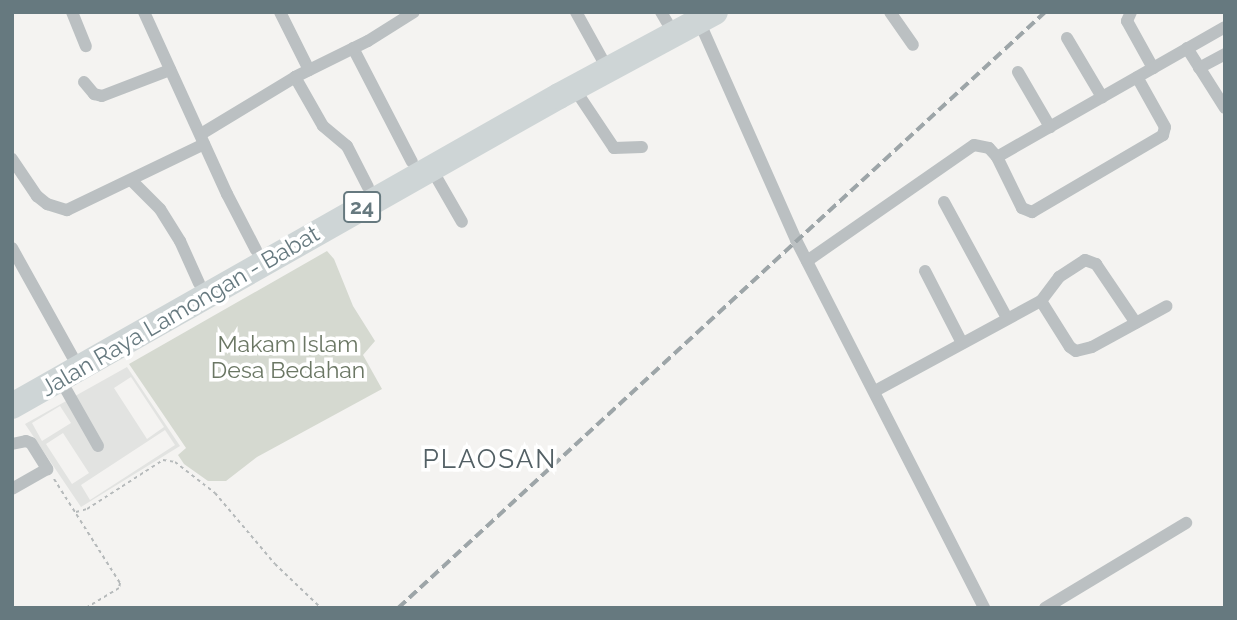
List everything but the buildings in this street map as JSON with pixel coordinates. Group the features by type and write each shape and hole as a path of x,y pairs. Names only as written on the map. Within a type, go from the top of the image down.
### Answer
{"highway":[{"name":"Jalan Raya Lamongan - Babat","path":"12,390 421,165 602,59 685,16"},
{"name":"Jalan Raya Lamongan - Babat","path":"12,406 66,361 199,283 368,187 421,165 574,88 685,16"}],"street":[{"path":"72,12 86,46"},
{"path":"144,12 257,250"},
{"path":"280,12 309,70"},
{"path":"12,159 27,185 47,204 67,210 131,180 202,139 295,77 353,48 415,12"},
{"path":"576,12 602,59"},
{"path":"890,12 913,45"},
{"path":"1130,12 1128,21 1153,68"},
{"path":"685,16 984,608"},
{"path":"997,157 1225,27"},
{"path":"1067,38 1102,97"},
{"path":"353,48 421,165 462,222"},
{"path":"1187,48 1225,108"},
{"path":"1199,68 1225,54"},
{"path":"84,82 94,94 102,96 170,70"},
{"path":"1018,72 1050,127"},
{"path":"295,77 323,126 347,146 368,187"},
{"path":"807,261 974,145 989,148 997,157 1022,208 1032,212 1163,135 1165,127 1137,77"},
{"path":"574,88 614,148 642,147"},
{"path":"131,180 160,209 180,241 199,283"},
{"path":"944,202 1007,318"},
{"path":"12,248 57,330 98,446"},
{"path":"875,391 1041,301 1059,277 1089,260 1102,273 1136,323"},
{"path":"925,271 962,343"},
{"path":"1041,301 1070,347 1076,351 1092,347 1167,306"},
{"path":"12,444 26,441 32,443 47,469 12,489"},
{"path":"1045,608 1186,523"}],"path":[{"path":"76,512 86,509 163,460 175,462 215,493 275,564 321,608"},
{"path":"47,469 120,583 119,588 86,608"}],"shaded area":[{"path":"127,367 180,446 81,507 25,424","holes":["131,377 164,427 147,439 114,388","60,406 71,423 42,441 32,423","165,430 175,445 90,500 81,485","63,433 89,473 72,484 46,444"]}],"green space":[{"name":"Makam Islam Desa Bedahan","path":"327,251 334,259 353,306 375,341 363,355 382,389 257,457 226,481 208,481 184,464 178,455 186,448 129,364"}],"railway":[{"path":"398,608 1045,12"}],"district":[{"name":"PLAOSAN","path":"490,460"}]}
